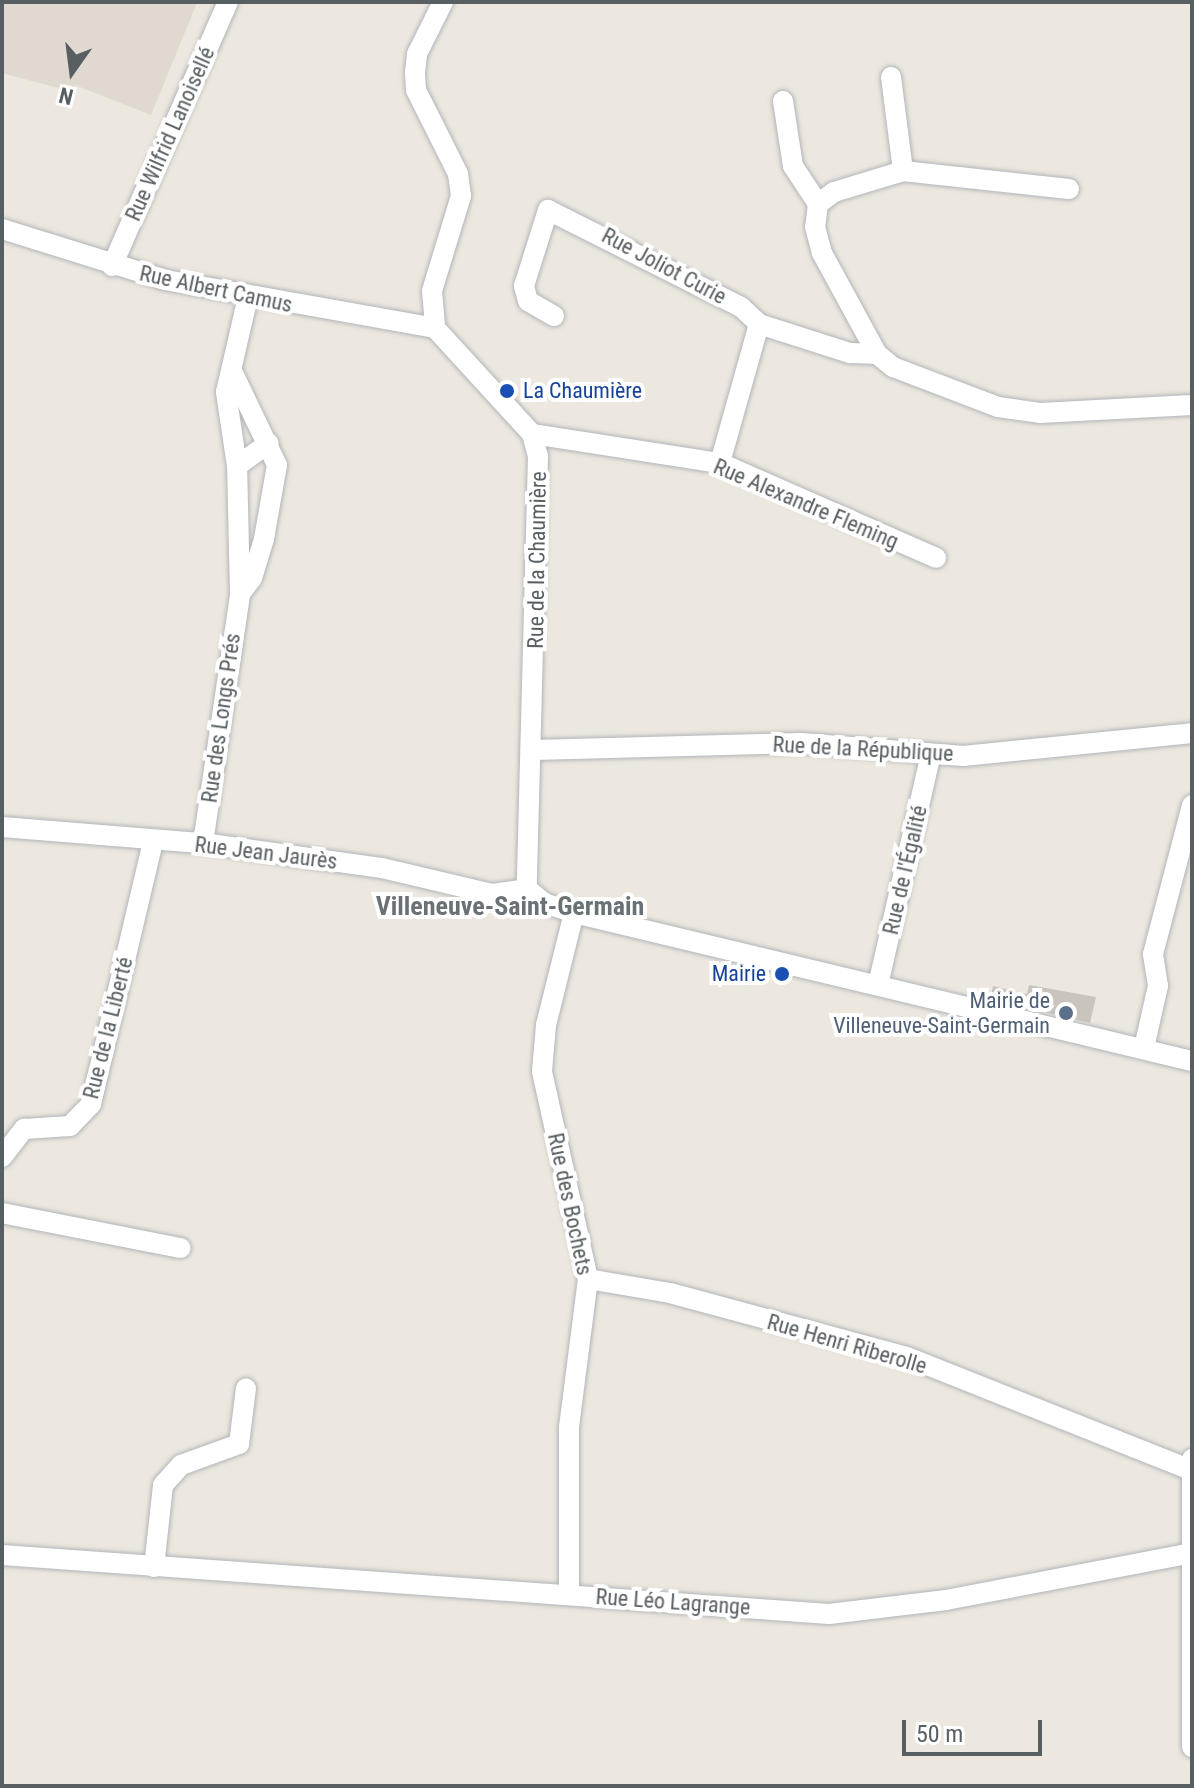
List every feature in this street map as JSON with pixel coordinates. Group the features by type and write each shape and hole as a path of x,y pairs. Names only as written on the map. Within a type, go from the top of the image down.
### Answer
{"street":[{"name":"Rue Wilfrid Lanoisellé","path":"112,266 228,2"},
{"path":"443,2 417,54 415,72 416,90 458,174 461,196 432,291 435,328 532,434"},
{"path":"891,77 903,171"},
{"path":"783,101 793,166 818,204 815,227 822,253 877,354 893,367 998,407 1040,413 1192,405"},
{"path":"818,204 834,192 903,171 1069,189"},
{"name":"Rue Joliot Curie","path":"554,316 528,301 524,286 548,210 741,307 759,324"},
{"name":"Rue Albert Camus","path":"2,229 112,266 248,297 435,328"},
{"name":"Rue des Longs Prés","path":"203,843 240,594 237,466 226,392 248,297"},
{"path":"720,463 759,324 850,353 877,354"},
{"name":"Rue des Longs Prés","path":"232,371 277,465 264,539 252,578 240,594"},
{"name":"Rue Alexandre Fleming","path":"532,434 720,463 936,558"},
{"name":"Rue de la Chaumière","path":"527,889 540,510 532,434"},
{"path":"237,466 269,443"},
{"name":"Rue de la République","path":"533,750 801,743 931,754 1192,733"},
{"name":"Rue de l'Égalité","path":"878,985 931,754"},
{"path":"1144,1048 1158,986 1153,954 1192,805"},
{"name":"Rue Jean Jaurès","path":"2,827 203,843 382,868 492,894 527,889"},
{"name":"Rue de la Liberté","path":"2,1157 24,1129 70,1126 91,1104 153,841"},
{"path":"527,889 544,903 574,913 1192,1061"},
{"name":"Rue des Bochets","path":"569,1594 569,1427 588,1279 542,1071 574,913"},
{"path":"2,1213 181,1248"},
{"name":"Rue Henri Riberolle","path":"588,1279 670,1293 907,1357 1190,1464"},
{"path":"154,1567 163,1485 181,1465 239,1444 246,1388"},
{"path":"1190,1464 1188,1554 1192,1747"},
{"name":"Rue Léo Lagrange","path":"2,1555 829,1614 946,1600 1188,1554"}],"shaded area":[{"path":"2,2 197,3 151,115 75,85 73,92 2,73"}],"building":[{"name":"Mairie de Villeneuve-Saint-Germain","path":"1029,985 1096,997 1090,1023 990,999 993,986 1027,994"}],"place":[{"name":"La Chaumière","path":"507,391"},
{"name":"Mairie","path":"782,974"},
{"name":"Mairie de Villeneuve-Saint-Germain","path":"1066,1013"}],"district":[{"name":"Villeneuve-Saint-Germain","path":"510,907"}]}
